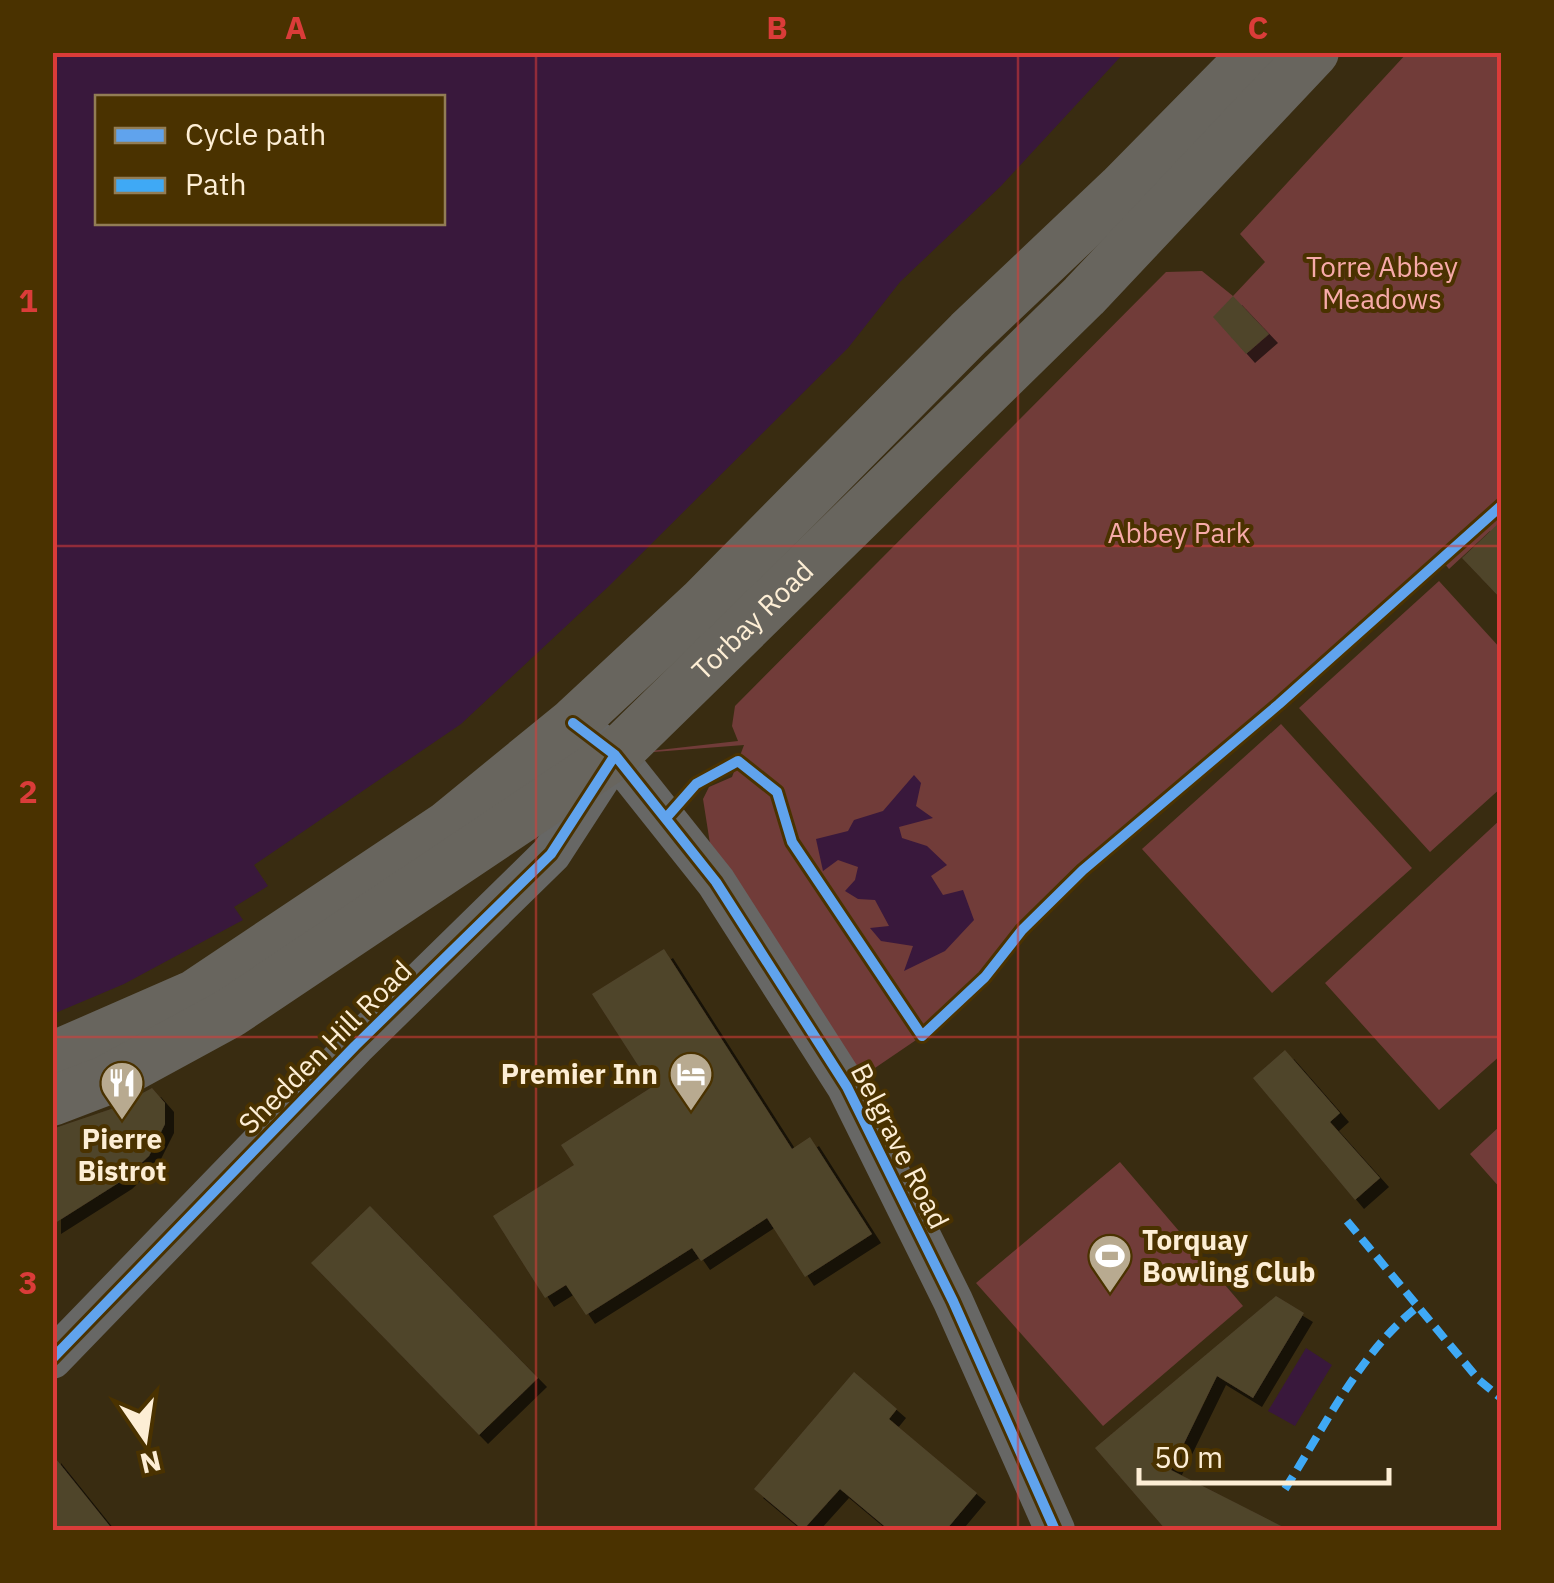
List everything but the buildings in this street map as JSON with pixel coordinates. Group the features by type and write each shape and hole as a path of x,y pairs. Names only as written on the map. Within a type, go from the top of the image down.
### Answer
{"main road":[{"name":"Torbay Road","path":"52,1057 194,995 447,826 573,723 704,602 1256,52"},
{"name":"Torbay Road","path":"52,1100 107,1080 230,1014 614,756 1084,296 1314,52"}],"street":[{"name":"Belgrave Road","path":"573,723 614,756 716,882 848,1087 953,1301 1055,1530"},
{"name":"Shedden Hill Road","path":"52,1359 355,1046 551,854 614,756"}],"green space":[{"name":"Abbey Park","path":"1407,53 1501,53 1501,542 1490,531 1449,569 1440,558 1279,704 1083,870 1022,930 985,977 922,1036 847,1087 716,882 703,799 709,787 732,777 744,745 615,755 738,741 732,726 735,706 1166,272 1202,271 1233,296 1265,262 1240,234"},
{"path":"1439,581 1501,649 1502,787 1430,852 1299,708"},
{"path":"1281,724 1412,868 1272,993 1142,849"},
{"path":"1501,819 1501,1055 1439,1110 1325,983"},
{"path":"1501,1125 1501,1189 1470,1154"},
{"name":"Torquay Bowling Club","path":"1120,1162 1243,1306 1103,1426 976,1283"}],"shaded area":[{"path":"53,52 1124,52 1001,186 900,282 848,348 608,587 461,724 254,865 268,886 234,907 243,920 124,984 53,1014"},
{"path":"914,775 921,783 916,806 933,818 899,827 902,838 927,846 947,865 931,876 943,895 963,890 974,920 945,951 904,971 913,946 881,941 870,928 889,926 875,900 858,899 845,891 855,880 858,867 838,860 823,871 816,839 848,831 854,820 883,811"},
{"path":"1306,1348 1332,1365 1295,1426 1268,1411"}],"marked path":[{"path":"1347,1221 1479,1380 1502,1399"},
{"path":"1285,1489 1362,1367 1399,1323 1420,1305"}],"cycle path":[{"path":"666,818 696,784 738,761 777,792 792,842 922,1036 985,977 1022,930 1083,870 1279,704 1502,505"},
{"path":"573,723 615,755 716,882 847,1087 953,1301 1055,1530"},
{"path":"52,1359 355,1046 551,854 615,755"}],"place":[{"name":"Premier Inn","path":"691,1112"},
{"name":"Pierre Bistrot","path":"122,1121"},
{"name":"Torquay Bowling Club","path":"1110,1294"}],"park label":[{"name":"Torre Abbey Meadows","path":"1382,283"}]}
